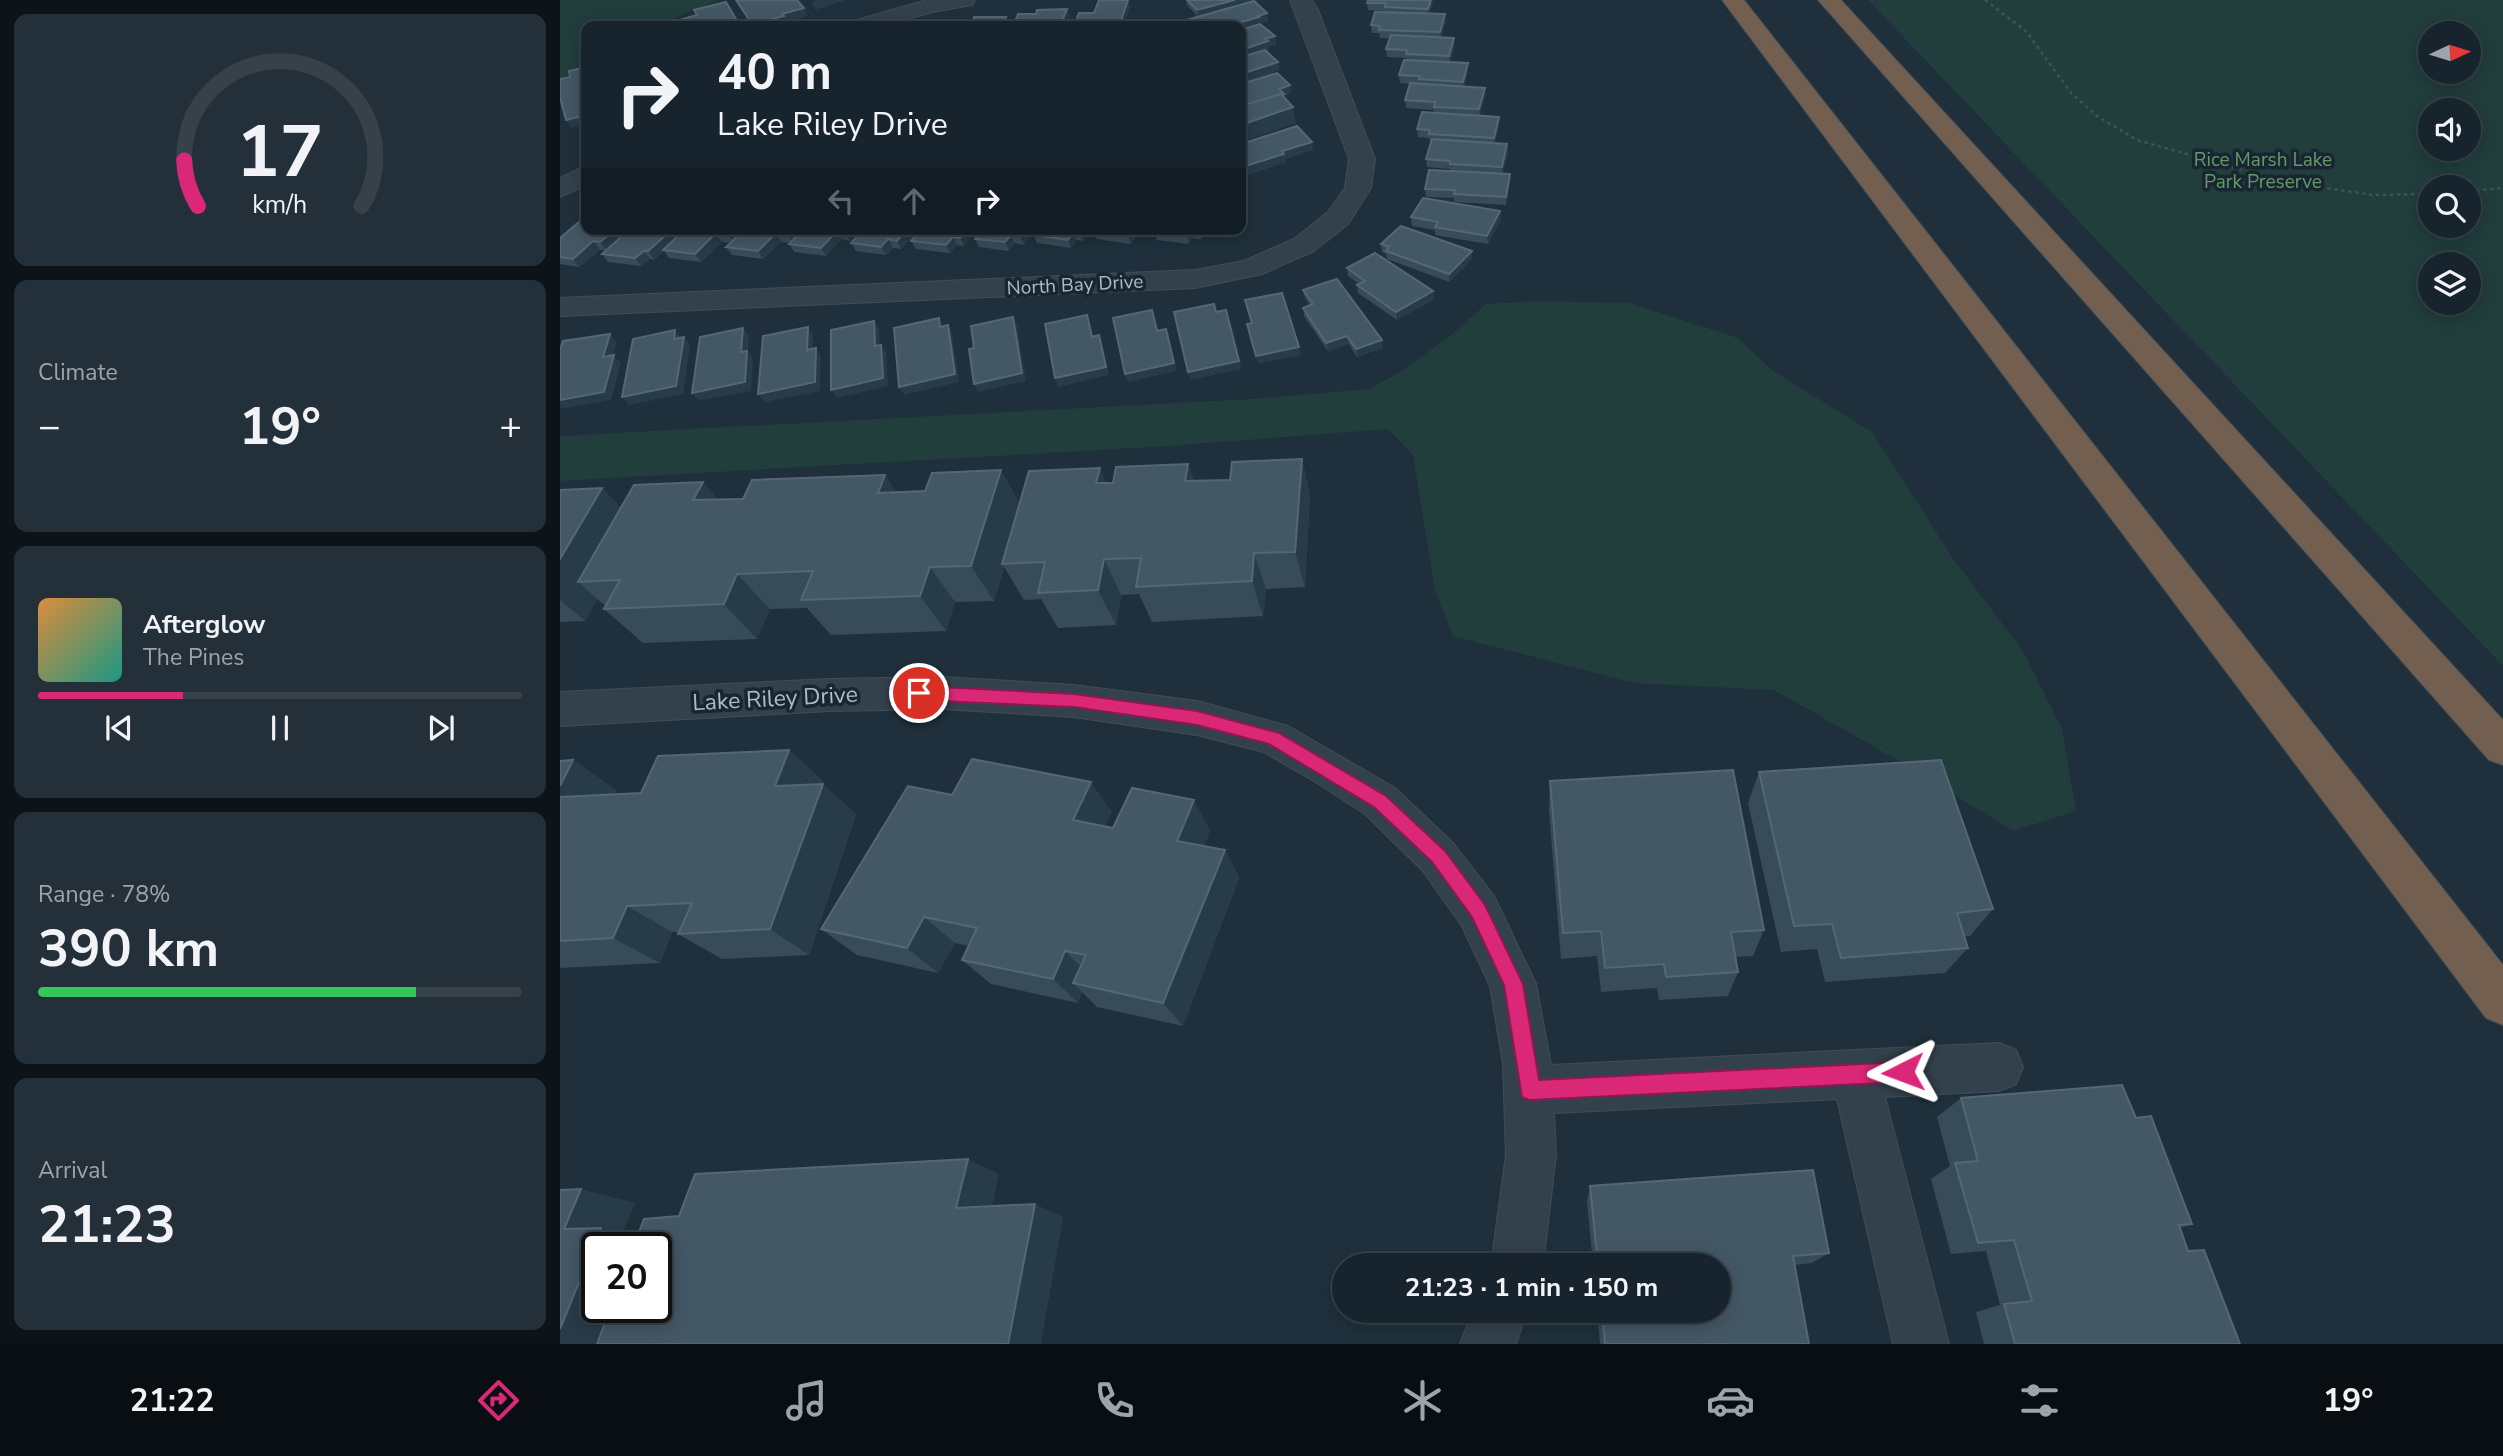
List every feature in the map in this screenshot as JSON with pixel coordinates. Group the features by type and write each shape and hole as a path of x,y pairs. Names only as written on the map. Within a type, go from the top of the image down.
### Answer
{"highway":[{"path":"1733,0 2503,1002"},
{"path":"1829,0 2503,748"}],"street":[{"path":"878,21 929,6 964,0"},
{"name":"North Bay Drive","path":"560,307 1195,279 1252,268 1304,246 1338,218 1358,188 1362,159 1307,10 1300,0"},
{"path":"560,188 581,177"},
{"name":"Lake Riley Drive","path":"560,709 829,695 942,693 1074,701 1197,718 1273,738 1380,801 1438,856 1478,911 1513,984 1527,1063 1531,1155 1519,1253"},
{"path":"1529,1090 1999,1067"},
{"path":"1855,1074 1921,1344"},
{"path":"1488,1344 1496,1323"}],"path":[{"path":"1985,0 2026,31 2071,93 2097,116 2137,140 2285,182 2373,195 2418,194"},
{"path":"2481,190 2503,188"}],"green space":[{"path":"560,0 718,0 668,21 581,21 581,68 560,79"},
{"name":"Rice Marsh Lake Park Preserve","path":"1868,0 2503,0 2503,666"},
{"path":"1537,301 1629,303 1738,338 1773,371 1872,432 1954,560 2023,651 2062,729 2076,811 2013,831 1901,762 1774,690 1634,683 1453,636 1435,591 1413,455 1388,429 1168,446 560,481 560,436 1252,399 1370,389 1408,367 1451,335 1486,304"}],"building":[{"path":"736,0 797,0 804,8 764,21 750,21"},
{"path":"1099,0 1128,0 1121,21 1076,21 1079,13 1094,13"},
{"path":"1187,0 1235,0 1197,10"},
{"path":"1368,0 1431,0 1428,9 1385,7 1386,3 1367,3"},
{"path":"1254,1 1267,13 1245,21 1183,21"},
{"path":"726,2 737,21 680,21 697,15 694,10"},
{"path":"1067,9 1062,21 1015,21 1018,14 1036,14 1037,10"},
{"path":"1375,12 1445,14 1440,32 1379,30 1380,26 1371,25"},
{"path":"974,17 1006,17 1004,21 972,21"},
{"path":"1260,24 1275,36 1246,48 1246,28"},
{"path":"1391,35 1454,38 1449,56 1406,54 1407,50 1386,49"},
{"path":"1265,50 1278,62 1246,72 1246,56"},
{"path":"1404,60 1468,63 1463,82 1399,75"},
{"path":"581,68 581,116 566,120 560,97 560,79 570,77 569,71"},
{"path":"1277,73 1290,85 1279,89 1284,94 1246,104 1246,82"},
{"path":"1410,83 1485,88 1479,109 1434,107 1435,102 1405,100"},
{"path":"1281,94 1293,107 1246,123 1246,104"},
{"path":"1422,112 1499,117 1494,138 1429,134 1430,130 1417,129"},
{"path":"1297,126 1312,142 1246,166 1246,142"},
{"path":"1432,139 1507,144 1502,167 1450,164 1450,161 1426,159"},
{"path":"1429,170 1510,174 1506,197 1454,194 1455,190 1425,189"},
{"path":"1423,198 1500,211 1487,236 1435,227 1438,222 1411,217"},
{"path":"581,220 581,235 609,235 600,242 593,241 573,259 560,257 560,238"},
{"path":"1401,226 1472,251 1449,274 1386,251 1389,247 1381,244"},
{"path":"623,235 666,235 635,258 602,254"},
{"path":"679,235 714,235 695,254 663,250"},
{"path":"739,235 774,235 758,251 726,247"},
{"path":"797,235 833,235 821,248 789,244"},
{"path":"858,235 902,235 897,241 888,239 881,247 851,243"},
{"path":"916,235 962,235 960,238 953,237 946,245 911,241"},
{"path":"978,235 1011,235 1005,242 975,239"},
{"path":"1034,235 1071,235 1068,240"},
{"path":"1375,253 1433,291 1396,312 1357,285 1365,281 1347,268"},
{"path":"1337,279 1382,340 1356,349 1347,336 1326,343 1303,308 1313,304 1303,290"},
{"path":"1282,293 1299,347 1256,356 1247,324 1252,323 1245,300"},
{"path":"1214,304 1216,312 1226,310 1239,361 1188,372 1174,312"},
{"path":"1152,310 1157,331 1166,329 1174,363 1125,374 1113,318"},
{"path":"1087,315 1092,337 1099,335 1106,367 1055,378 1045,324"},
{"path":"1013,317 1022,373 974,384 969,349 974,348 971,326"},
{"path":"939,318 940,327 948,325 955,374 899,387 894,328"},
{"path":"874,321 875,346 881,345 883,378 831,390 831,330"},
{"path":"808,327 807,350 816,348 815,382 758,394 763,336"},
{"path":"743,328 741,352 747,351 745,382 692,393 700,337"},
{"path":"675,330 674,339 684,337 676,386 622,397 633,339"},
{"path":"610,334 603,357 614,355 604,392 560,400 560,350 563,341"},
{"path":"1302,459 1295,552 1254,553 1252,581 1136,587 1141,558 1104,559 1098,590 1038,593 1045,562 1002,564 1029,471 1100,468 1096,483 1113,483 1116,467 1188,464 1185,481 1230,480 1232,462"},
{"path":"1001,470 971,566 930,567 920,596 801,600 813,571 737,574 724,604 604,609 620,580 578,582 634,485 703,482 693,500 743,499 752,480 885,475 878,493 925,491 932,473"},
{"path":"602,488 560,559 560,490"},
{"path":"789,750 775,786 823,784 770,929 678,934 692,903 627,906 613,938 560,941 560,797 641,793 658,756"},
{"path":"972,759 1091,782 1073,820 1113,828 1132,788 1194,800 1177,841 1225,850 1163,1003 1073,983 1086,955 1065,951 1053,979 962,960 977,928 924,917 907,948 821,929 908,786 952,795"},
{"path":"573,760 560,786 560,761"},
{"path":"1941,760 1993,909 1957,913 1968,948 1841,958 1832,924 1794,926 1759,772"},
{"path":"1733,770 1764,930 1731,932 1738,972 1666,977 1664,964 1605,968 1601,931 1563,933 1550,781"},
{"path":"2122,1085 2136,1118 2151,1116 2192,1224 2179,1225 2188,1251 2204,1250 2240,1344 2015,1344 2004,1304 2032,1301 2014,1240 1978,1243 1955,1163 1978,1161 1961,1098"},
{"path":"968,1159 956,1208 1035,1204 1008,1344 597,1344 605,1323 672,1323 672,1232 639,1232 644,1219 679,1216 695,1174"},
{"path":"1813,1170 1829,1253 1793,1256 1809,1344 1605,1344 1603,1323 1731,1323 1731,1253 1597,1253 1590,1186"},
{"path":"581,1189 564,1229 601,1228 599,1232 581,1232 581,1277 560,1329 560,1190"}],"route":[{"path":"919,693 1074,701 1197,718 1273,738 1380,801 1438,856 1478,911 1513,984 1529,1090 1903,1072"}]}
